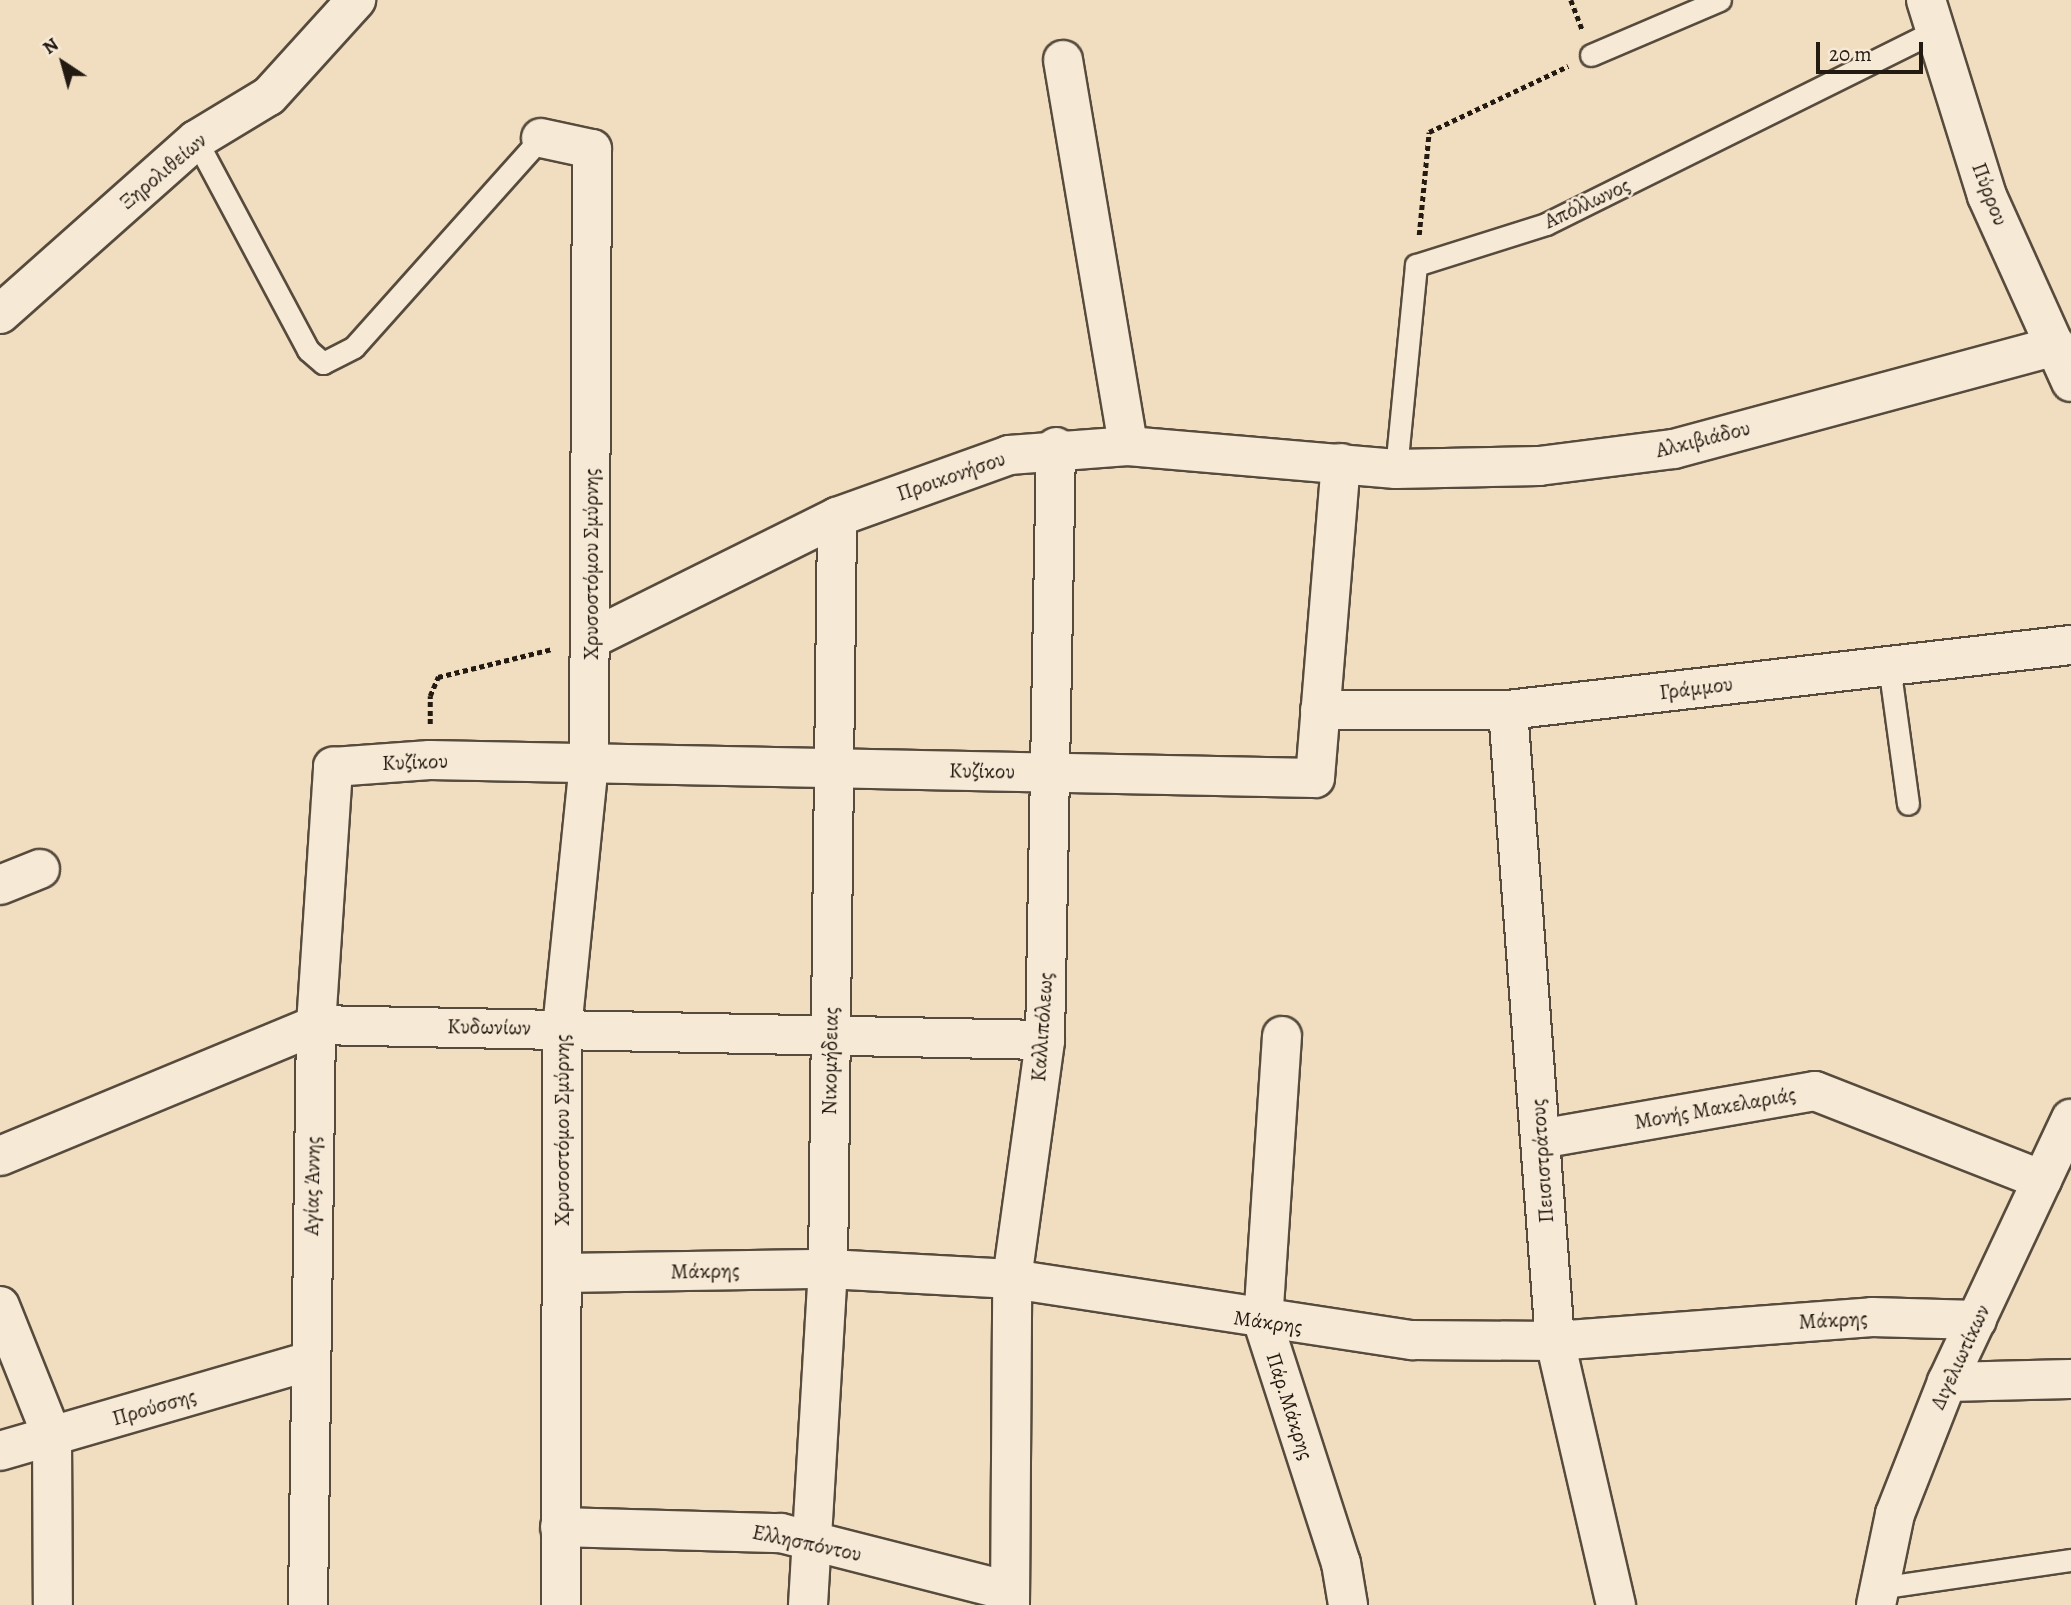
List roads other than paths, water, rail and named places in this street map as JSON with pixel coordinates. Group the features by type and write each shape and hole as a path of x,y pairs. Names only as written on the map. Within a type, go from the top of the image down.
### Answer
{"street":[{"name":"Ξηρολιθείων","path":"0,314 196,140 269,96 356,0"},
{"name":"Πύρρου","path":"1931,16 1987,196 2065,364"},
{"path":"1063,60 1128,446"},
{"name":"Χρυσοστόμου Σμύρνης","path":"541,138 592,149 589,763 562,1028 561,1605"},
{"name":"Αλκιβιάδου","path":"1341,463 1396,469 1539,466 1674,449 2065,364"},
{"name":"Προικονήσου","path":"591,639 837,517 1009,455 1056,447 1128,446 1341,463"},
{"name":"Καλλιπόλεως","path":"1009,1598 1012,1279 1045,1041 1056,447"},
{"name":"Κυζίκου","path":"333,767 430,760 1315,778 1341,463"},
{"name":"Νικομήδειας","path":"808,1605 808,1540 828,1269 837,517"},
{"name":"Γράμμου","path":"1320,710 1508,710 2071,645"},
{"name":"Πεισιστράτους","path":"1508,710 1555,1341 1616,1605"},
{"name":"Αγίας Άννης","path":"307,1605 307,1362 316,1025 333,767"},
{"path":"0,885 40,869"},
{"name":"Κυδωνίων","path":"0,1156 316,1025 562,1028 1045,1041"},
{"name":"Πάρ.Μάκρης","path":"1282,1036 1263,1322 1341,1563 1348,1605"},
{"name":"Μονής Μακελαριάς","path":"1540,1139 1815,1091 2042,1180"},
{"name":"Διγελιωτίκων","path":"1877,1597 1895,1514 1947,1382 2071,1119"},
{"name":"Μάκρης","path":"562,1273 828,1269 1012,1279 1263,1322 1412,1340 1555,1341 1871,1317 1977,1320"},
{"path":"0,1306 52,1436 53,1605"},
{"name":"Προύσσης","path":"0,1451 307,1362"},
{"path":"1947,1382 2071,1379"},
{"name":"Ελλησπόντου","path":"560,1527 751,1530 808,1540 1009,1598"}],"lane":[{"path":"1591,55 1720,0"},
{"name":"Απόλλωνος","path":"1396,469 1416,265 1546,224 1931,16"},
{"name":"Χρυσοστόμου Σμύρνης","path":"196,140 308,350 323,363 354,347 541,138"},
{"path":"1889,665 1908,804"},
{"path":"1877,1597 2071,1560"}]}
